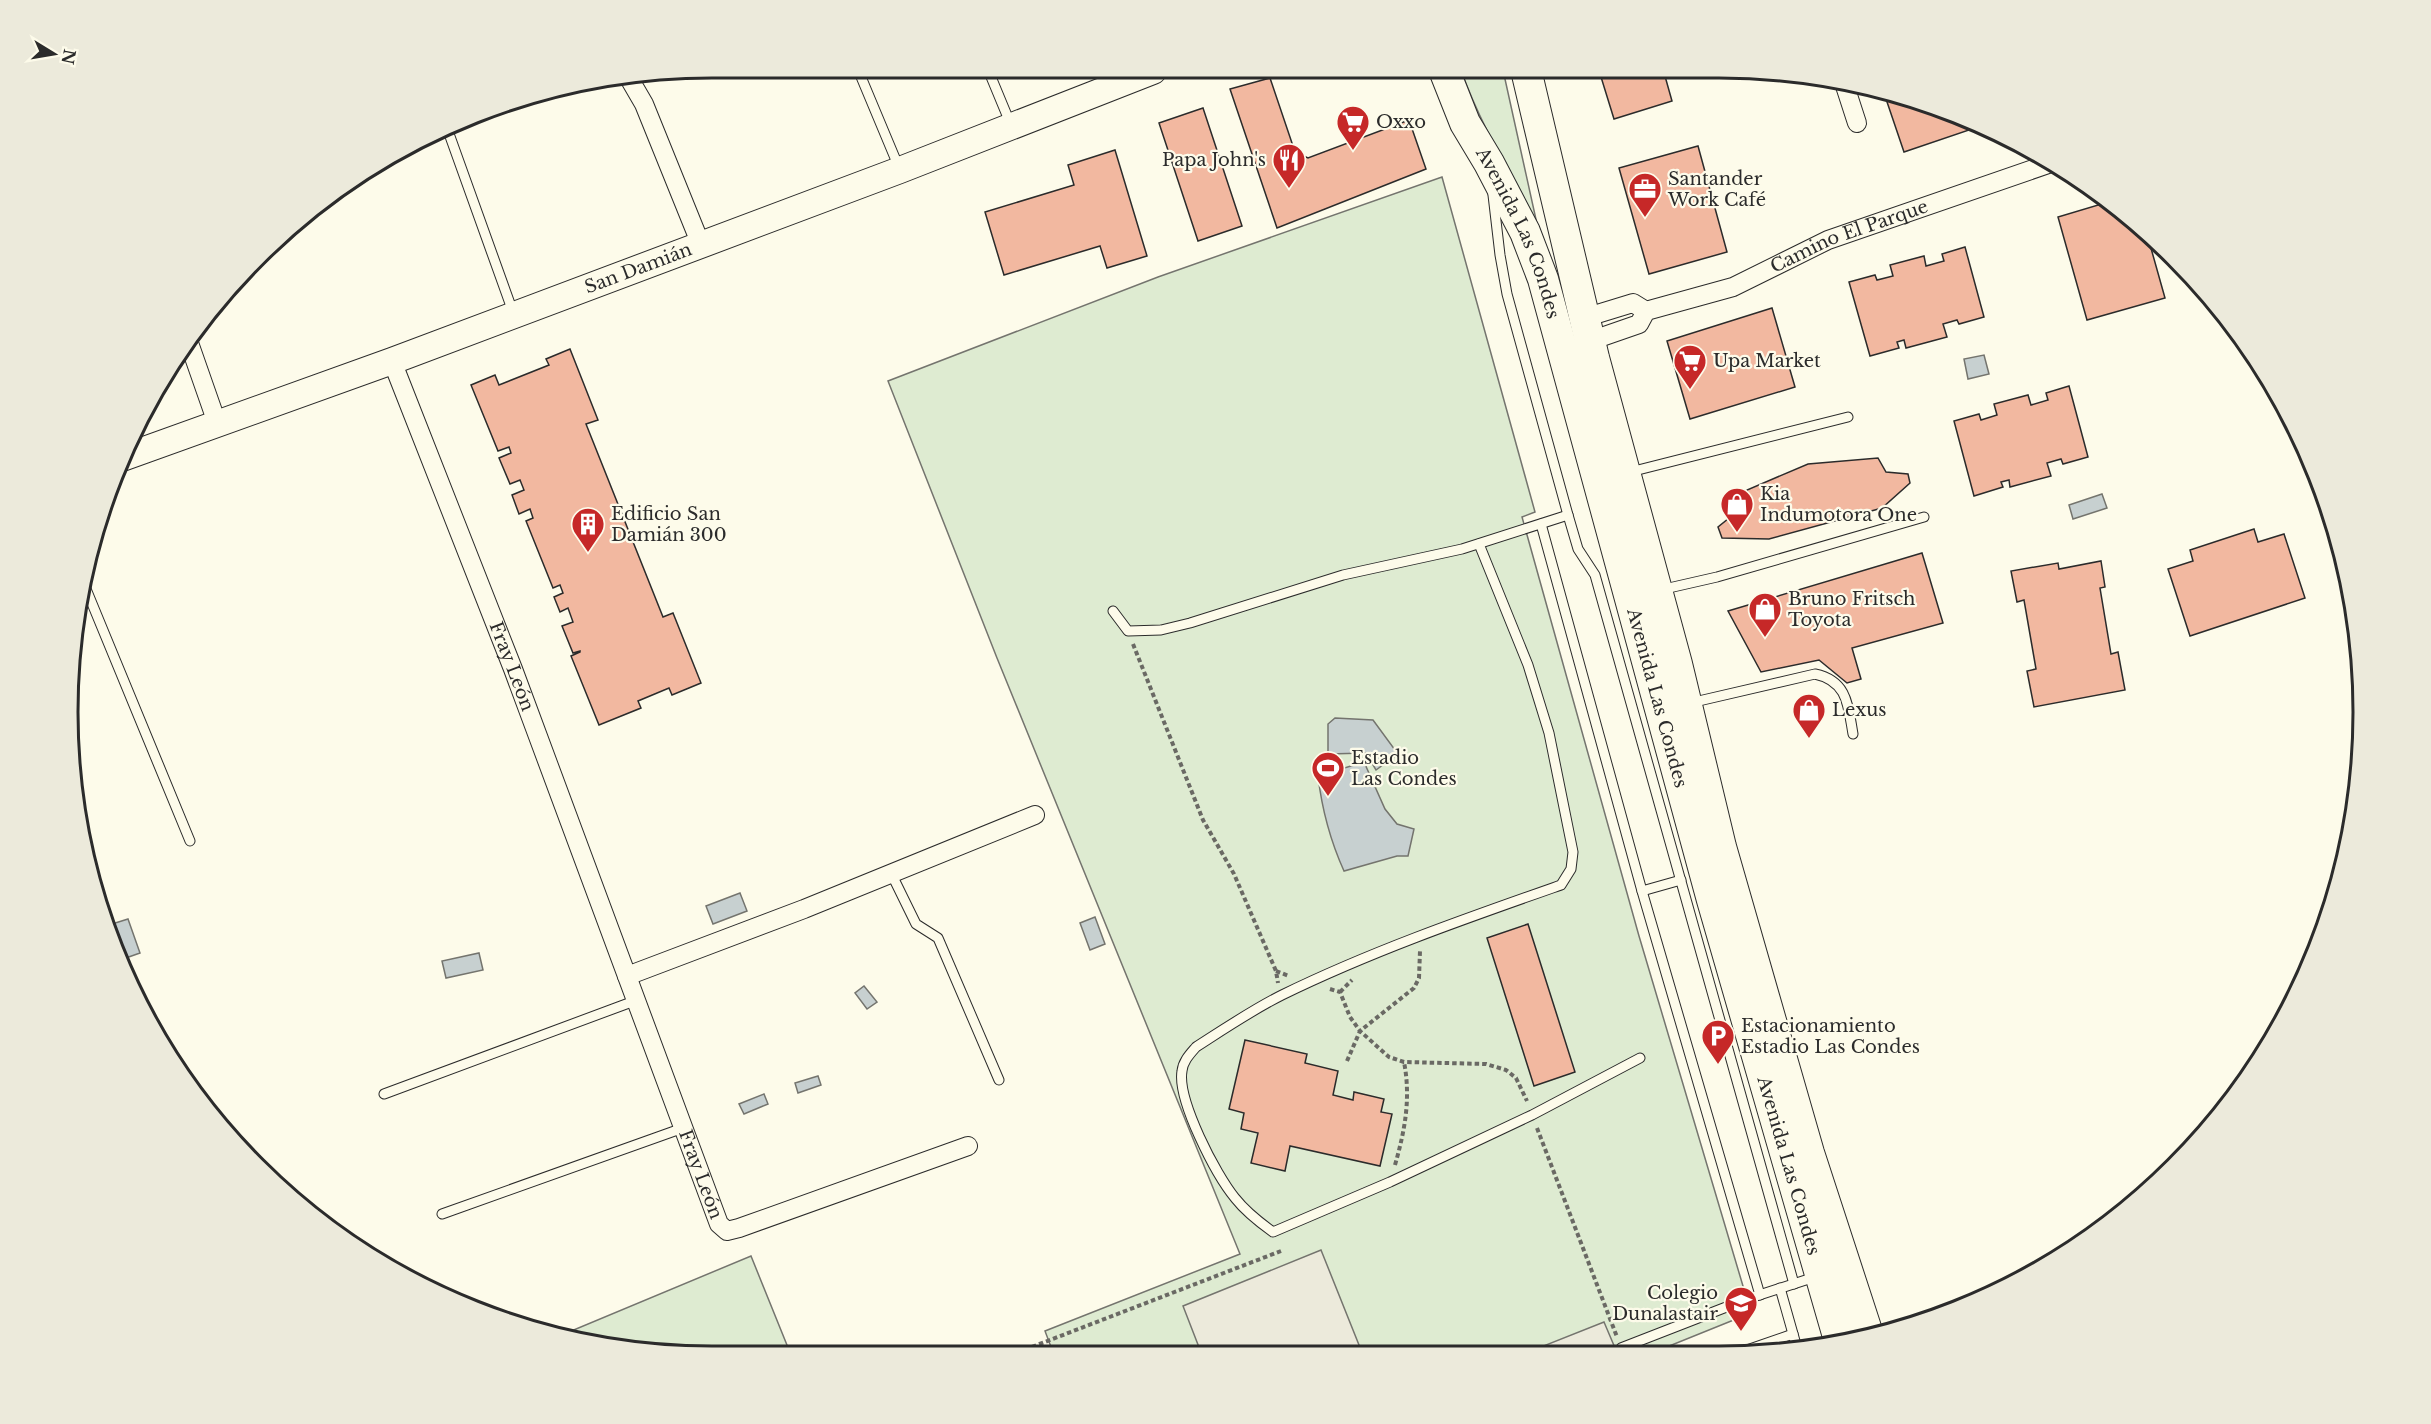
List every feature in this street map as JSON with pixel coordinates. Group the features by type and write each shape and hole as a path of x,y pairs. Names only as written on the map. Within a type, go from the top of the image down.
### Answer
{"main road":[{"name":"San Damián","path":"133,454 392,361 900,170 1135,78"},
{"name":"Avenida Las Condes","path":"1447,78 1465,123 1525,232 1552,308 1712,900 1807,1280 1836,1335"},
{"name":"Avenida Las Condes","path":"1528,78 1587,329 1658,591 1713,819 1809,1153 1866,1328"}],"street":[{"path":"632,83 644,104 701,245"},
{"path":"1847,91 1857,123"},
{"name":"Camino El Parque","path":"1587,329 1639,324 1646,311 1733,287 1844,234 2043,167"},
{"path":"192,350 218,423"},
{"name":"Fray León","path":"392,361 513,669 719,1224 727,1231 968,1146"},
{"path":"627,976 1035,815"}],"lane":[{"path":"862,78 900,170"},
{"path":"991,78 1011,126"},
{"path":"449,135 514,315"},
{"path":"1489,163 1507,294 1568,516 1578,549 1595,575 1681,880 1807,1280 1760,1295 1626,1346"},
{"path":"1625,474 1848,417"},
{"path":"1113,612 1128,631 1161,630 1343,575 1479,544 1568,516"},
{"path":"1658,591 1717,578 1924,517"},
{"path":"1541,524 1642,891 1760,1295"},
{"path":"1479,544 1528,665 1549,733 1573,852 1571,869 1562,885 1515,900 1349,964 1280,996 1196,1047 1187,1058 1182,1071 1188,1112 1233,1196 1249,1215 1273,1232 1390,1182 1532,1115 1640,1058"},
{"path":"89,596 189,841"},
{"path":"1687,704 1815,674 1828,676 1842,688 1853,734"},
{"path":"891,873 916,924 938,938 999,1080"},
{"path":"1642,891 1681,880"},
{"path":"384,1094 637,1000"},
{"path":"442,1214 683,1128"},
{"path":"1780,1288 1795,1342"},
{"path":"1762,1345 1793,1334"}],"path":[{"path":"1128,631 1203,820 1234,874 1276,971 1280,996"},
{"path":"1347,1061 1360,1031 1414,988 1419,978 1420,944"},
{"path":"1276,971 1340,992 1350,1017 1360,1031 1389,1057 1404,1062 1486,1064 1506,1070 1516,1078 1620,1346"},
{"path":"1390,1182 1408,1107 1408,1084 1404,1062"},
{"path":"1034,1346 1281,1251"}],"green space":[{"path":"1464,78 1505,78 1537,224 1486,129"},
{"name":"Estadio Las Condes","path":"1442,177 1535,512 1522,517 1639,936 1751,1313 1669,1346 1051,1346 1045,1331 1240,1254 997,658 888,381 1158,277"},
{"path":"751,1256 787,1346 671,1345 629,1341 573,1330"}],"shaded area":[{"path":"1984,355 1989,374 1968,379 1964,359"},
{"path":"2102,494 2107,508 2073,519 2069,505"},
{"path":"1335,718 1373,720 1398,754 1376,770 1366,753 1328,754 1328,724"},
{"path":"1364,762 1385,809 1397,824 1414,829 1408,856 1397,856 1344,871 1327,825 1318,776"},
{"path":"740,893 747,911 713,924 706,906"},
{"path":"1095,917 1105,944 1090,950 1080,923"},
{"path":"128,919 140,953 127,958 115,923"},
{"path":"479,953 483,970 446,978 442,961"},
{"path":"864,986 877,1002 867,1009 855,993"},
{"path":"818,1076 821,1085 798,1093 795,1083"},
{"path":"764,1094 768,1104 744,1114 739,1104"},
{"path":"1321,1250 1359,1346 1199,1346 1183,1306"},
{"path":"1604,1322 1614,1346 1544,1346"}],"building":[{"path":"1270,78 1295,152 1308,158 1409,120 1426,169 1277,228 1230,89"},
{"path":"1601,78 1666,78 1672,101 1614,119"},
{"path":"1887,101 1970,130 1904,152"},
{"path":"1203,108 1242,226 1198,241 1159,123"},
{"path":"1698,146 1727,252 1649,274 1619,168"},
{"path":"1115,150 1147,256 1107,268 1100,246 1004,275 985,212 1074,185 1068,165"},
{"path":"2099,205 2105,209 2151,249 2165,298 2087,320 2058,217"},
{"path":"1965,247 1984,317 1959,324 1957,320 1943,324 1947,337 1906,348 1904,340 1897,342 1899,348 1870,356 1849,282 1875,275 1877,280 1893,276 1890,265 1924,256 1926,266 1944,261 1942,254"},
{"path":"1772,308 1795,387 1690,419 1667,341"},
{"name":"Edificio San Damián 300","path":"570,349 598,420 586,424 663,617 673,613 701,683 672,695 669,688 638,701 641,708 599,725 571,656 580,651 573,653 562,626 573,622 568,608 560,612 554,597 563,593 560,585 553,588 526,521 533,518 530,509 519,514 512,495 524,490 520,480 510,484 499,458 511,453 509,447 498,451 471,385 495,375 499,385 549,365 546,359"},
{"path":"2069,386 2088,457 2063,464 2061,459 2047,463 2051,476 2010,487 2009,480 2001,482 2003,487 1974,496 1954,421 1979,414 1981,420 1997,415 1994,404 2028,395 2031,405 2048,400 2046,393"},
{"path":"1878,458 1886,472 1908,474 1910,483 1882,508 1769,539 1722,538 1718,527 1739,510 1747,490 1808,464"},
{"path":"2254,529 2258,542 2284,534 2305,598 2190,636 2168,569 2193,561 2190,550"},
{"path":"1922,553 1943,623 1852,648 1861,679 1847,683 1819,660 1761,672 1728,611"},
{"path":"2101,561 2105,587 2100,588 2111,654 2118,652 2125,690 2034,707 2027,671 2036,669 2024,600 2017,602 2011,571 2058,563 2059,569"},
{"path":"1528,924 1575,1072 1534,1086 1487,938"},
{"path":"1245,1040 1307,1054 1305,1063 1338,1071 1333,1095 1353,1100 1354,1092 1384,1099 1381,1112 1392,1114 1380,1166 1290,1146 1285,1171 1251,1163 1258,1133 1241,1129 1244,1113 1229,1109"}],"place":[{"name":"Oxxo","path":"1353,151"},
{"name":"Papa John's","path":"1289,189"},
{"name":"Santander Work Café","path":"1645,218"},
{"name":"Upa Market","path":"1690,390"},
{"name":"Kia Indumotora One","path":"1737,533"},
{"name":"Edificio San Damián 300","path":"588,553"},
{"name":"Bruno Fritsch Toyota","path":"1765,638"},
{"name":"Lexus","path":"1809,739"},
{"name":"Estadio Las Condes","path":"1328,797"},
{"name":"Estacionamiento Estadio Las Condes","path":"1718,1065"},
{"name":"Colegio Dunalastair","path":"1741,1332"}]}
